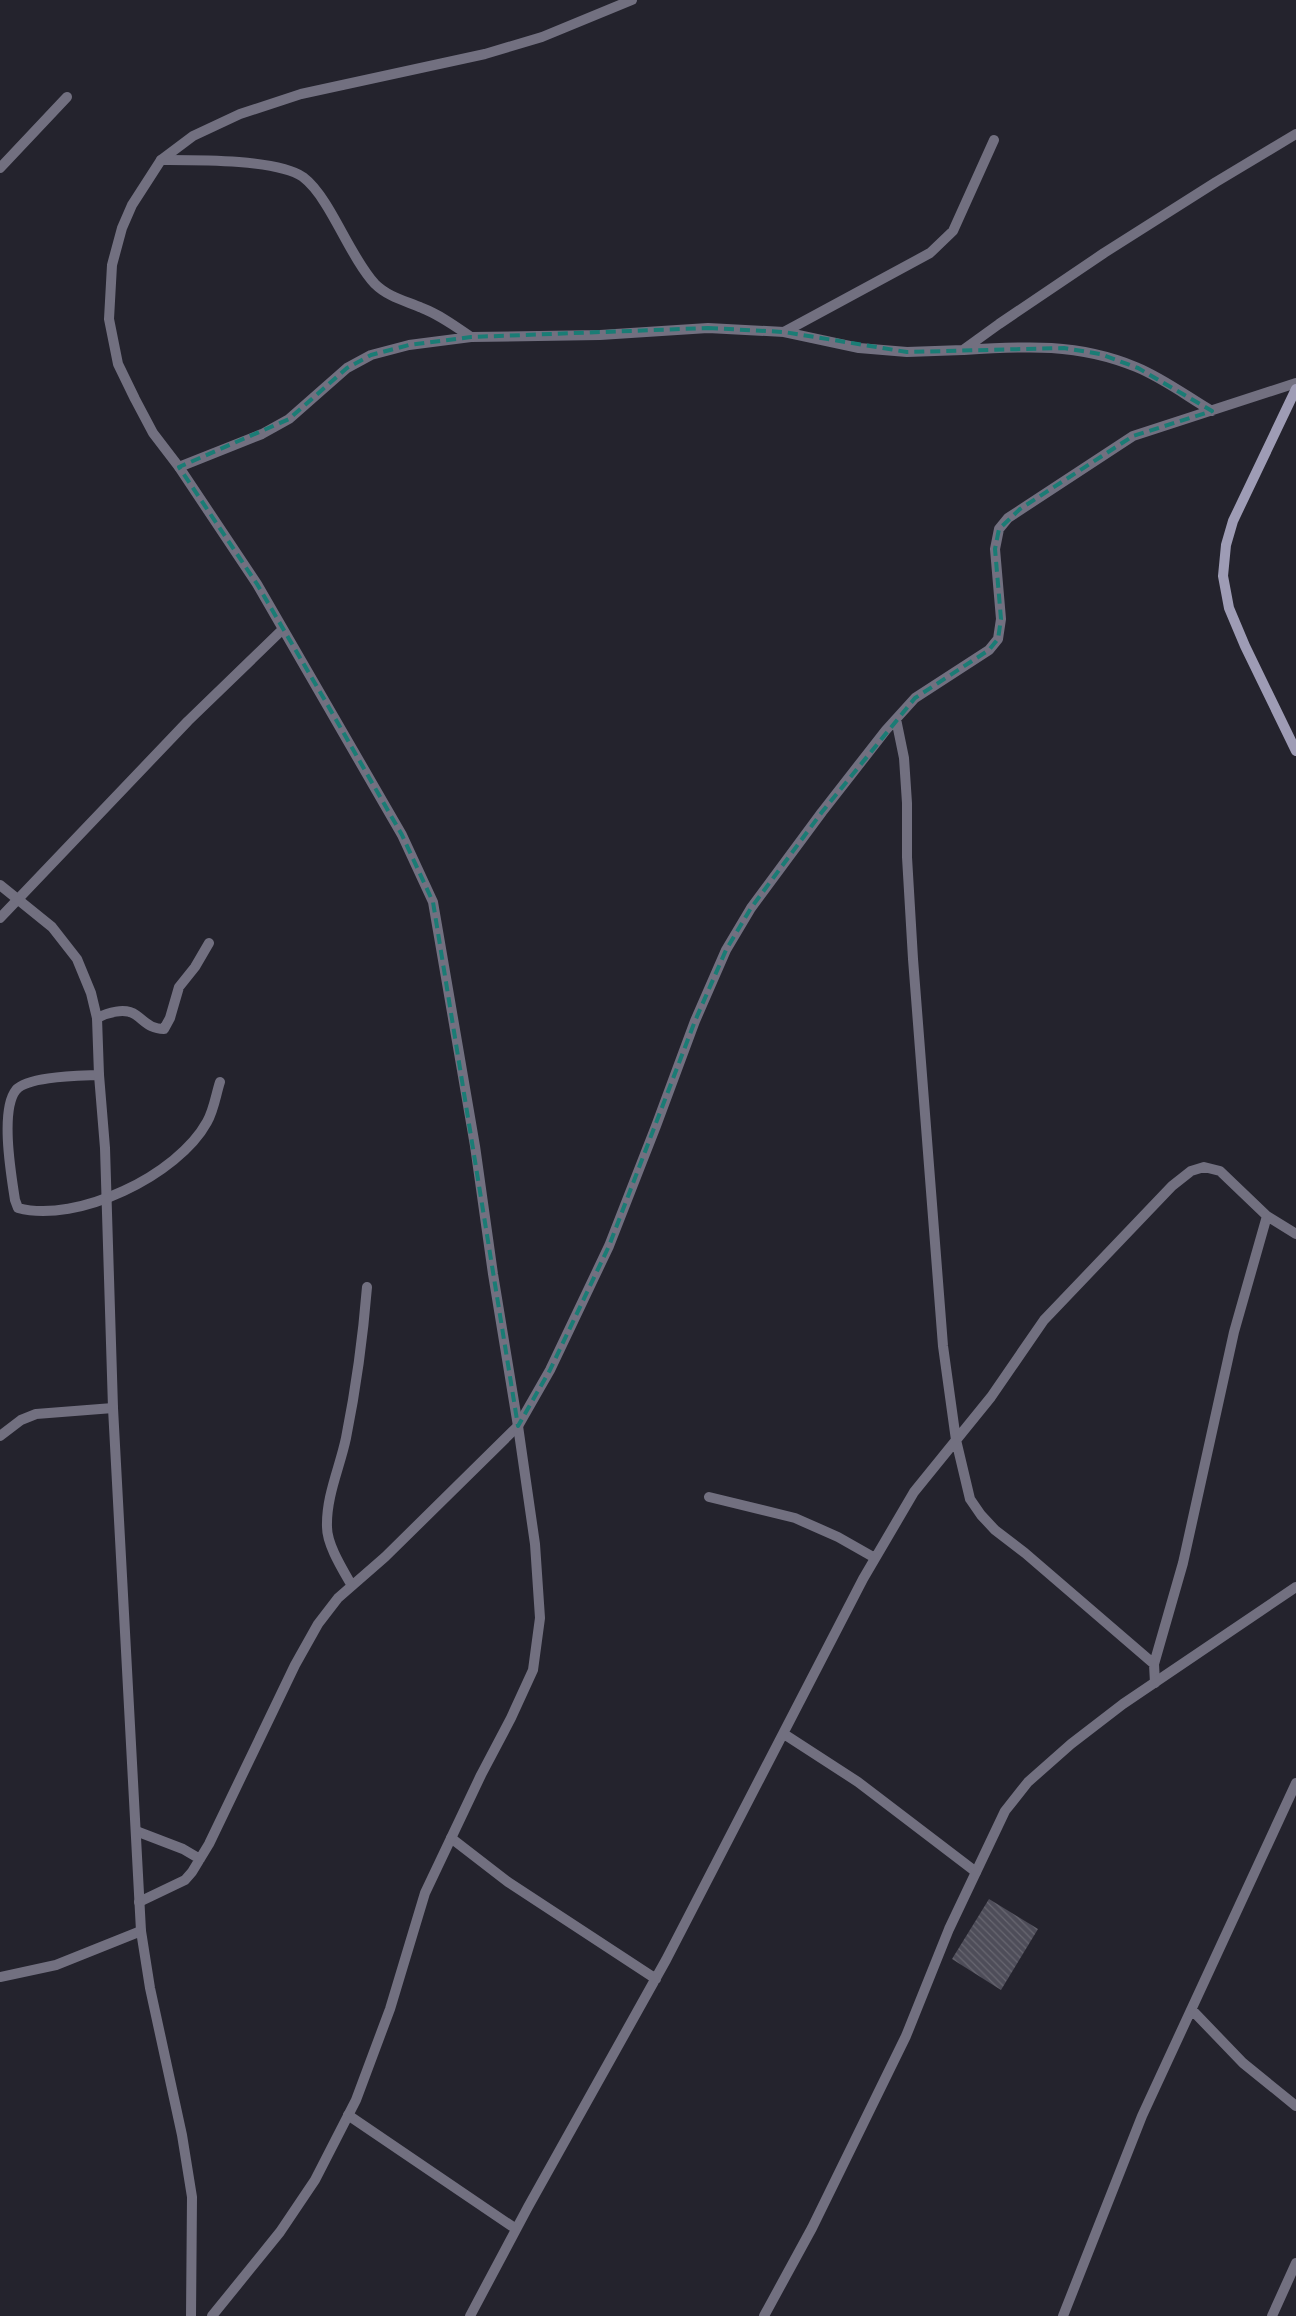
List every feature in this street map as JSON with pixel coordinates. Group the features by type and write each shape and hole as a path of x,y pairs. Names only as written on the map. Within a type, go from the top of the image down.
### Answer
{"main road":[{"path":"1296,389 1234,521 1226,545 1223,576 1229,608 1244,646 1296,751"}],"street":[{"path":"212,2316 280,2232 315,2180 348,2115 390,2009 425,1893 533,1670 540,1618 535,1544 518,1426 474,1137 433,902 402,835 324,697 282,630 257,584 179,467 153,433 118,364 109,319 112,266 122,228 132,205 161,160 193,136 240,114 301,94 485,54 542,37 632,0"},
{"path":"0,168 67,97"},
{"path":"963,350 998,324 1104,253 1296,134"},
{"path":"784,332 930,253 941,244 953,232 994,140"},
{"path":"161,160 238,162 281,168 303,177 323,200 365,271 376,285 394,297 452,323 471,337"},
{"path":"179,467 262,434 289,419 347,368 371,355 409,345 471,337 600,335 708,328 784,332 859,348 907,352 1023,346 1064,348 1100,354 1138,368 1212,411"},
{"path":"139,1902 184,1880 192,1872 209,1844 294,1665 318,1624 338,1598 385,1557 518,1426 550,1370 609,1246 695,1021 726,950 751,908 822,812 896,719 916,698 989,650 998,639 1001,619 996,548 999,529 1008,518 1133,436 1296,383"},
{"path":"0,918 16,899 188,721 282,630"},
{"path":"896,719 904,758 907,803 907,857 913,950 943,1346 956,1440 970,1499 995,1530 1025,1553 1154,1664"},
{"path":"0,884 52,927 77,959 91,993 97,1018 99,1074 106,1148 113,1408 141,1931 150,1988 182,2135 192,2197 191,2316"},
{"path":"97,1018 114,1012 134,1013 154,1029 164,1029 170,1018 179,987 195,967 209,942"},
{"path":"99,1074 37,1081 19,1087 10,1100 6,1126 14,1200 18,1208 40,1212 107,1198 131,1188 154,1174 192,1143 208,1121 220,1082"},
{"path":"470,2316 516,2229 656,1979 875,1558 914,1492 991,1397 1044,1320 1172,1186 1191,1170 1204,1167 1220,1171 1233,1181 1267,1216 1296,1234"},
{"path":"1155,1683 1154,1664 1183,1563 1234,1332 1267,1216"},
{"path":"352,1586 337,1559 327,1528 331,1492 346,1439 364,1331 367,1287"},
{"path":"0,1436 21,1420 36,1414 113,1408"},
{"path":"709,1497 795,1518 838,1537 875,1558"},
{"path":"764,2316 812,2228 906,2036 950,1929 1005,1811 1028,1782 1101,1721 1296,1587"},
{"path":"784,1734 858,1782 976,1872"},
{"path":"1064,2316 1142,2116 1296,1783"},
{"path":"136,1831 183,1849 200,1859"},
{"path":"451,1838 508,1882 656,1979"},
{"path":"0,1977 56,1964 141,1931"},
{"path":"1192,2010 1243,2063 1296,2106"},
{"path":"348,2115 516,2229"},
{"path":"1272,2316 1296,2263"}],"highlighted area":[{"path":"708,328 784,332 907,352 1064,348 1100,354 1138,368 1212,411 1133,436 1020,509 999,529 995,549 1001,619 998,639 989,650 915,698 822,812 751,908 726,950 695,1021 609,1246 550,1370 518,1426 433,902 402,835 323,697 257,584 179,467 289,419 347,368 371,355 409,345 471,337"}],"building":[{"path":"989,1899 1038,1929 1001,1990 952,1959"}]}
